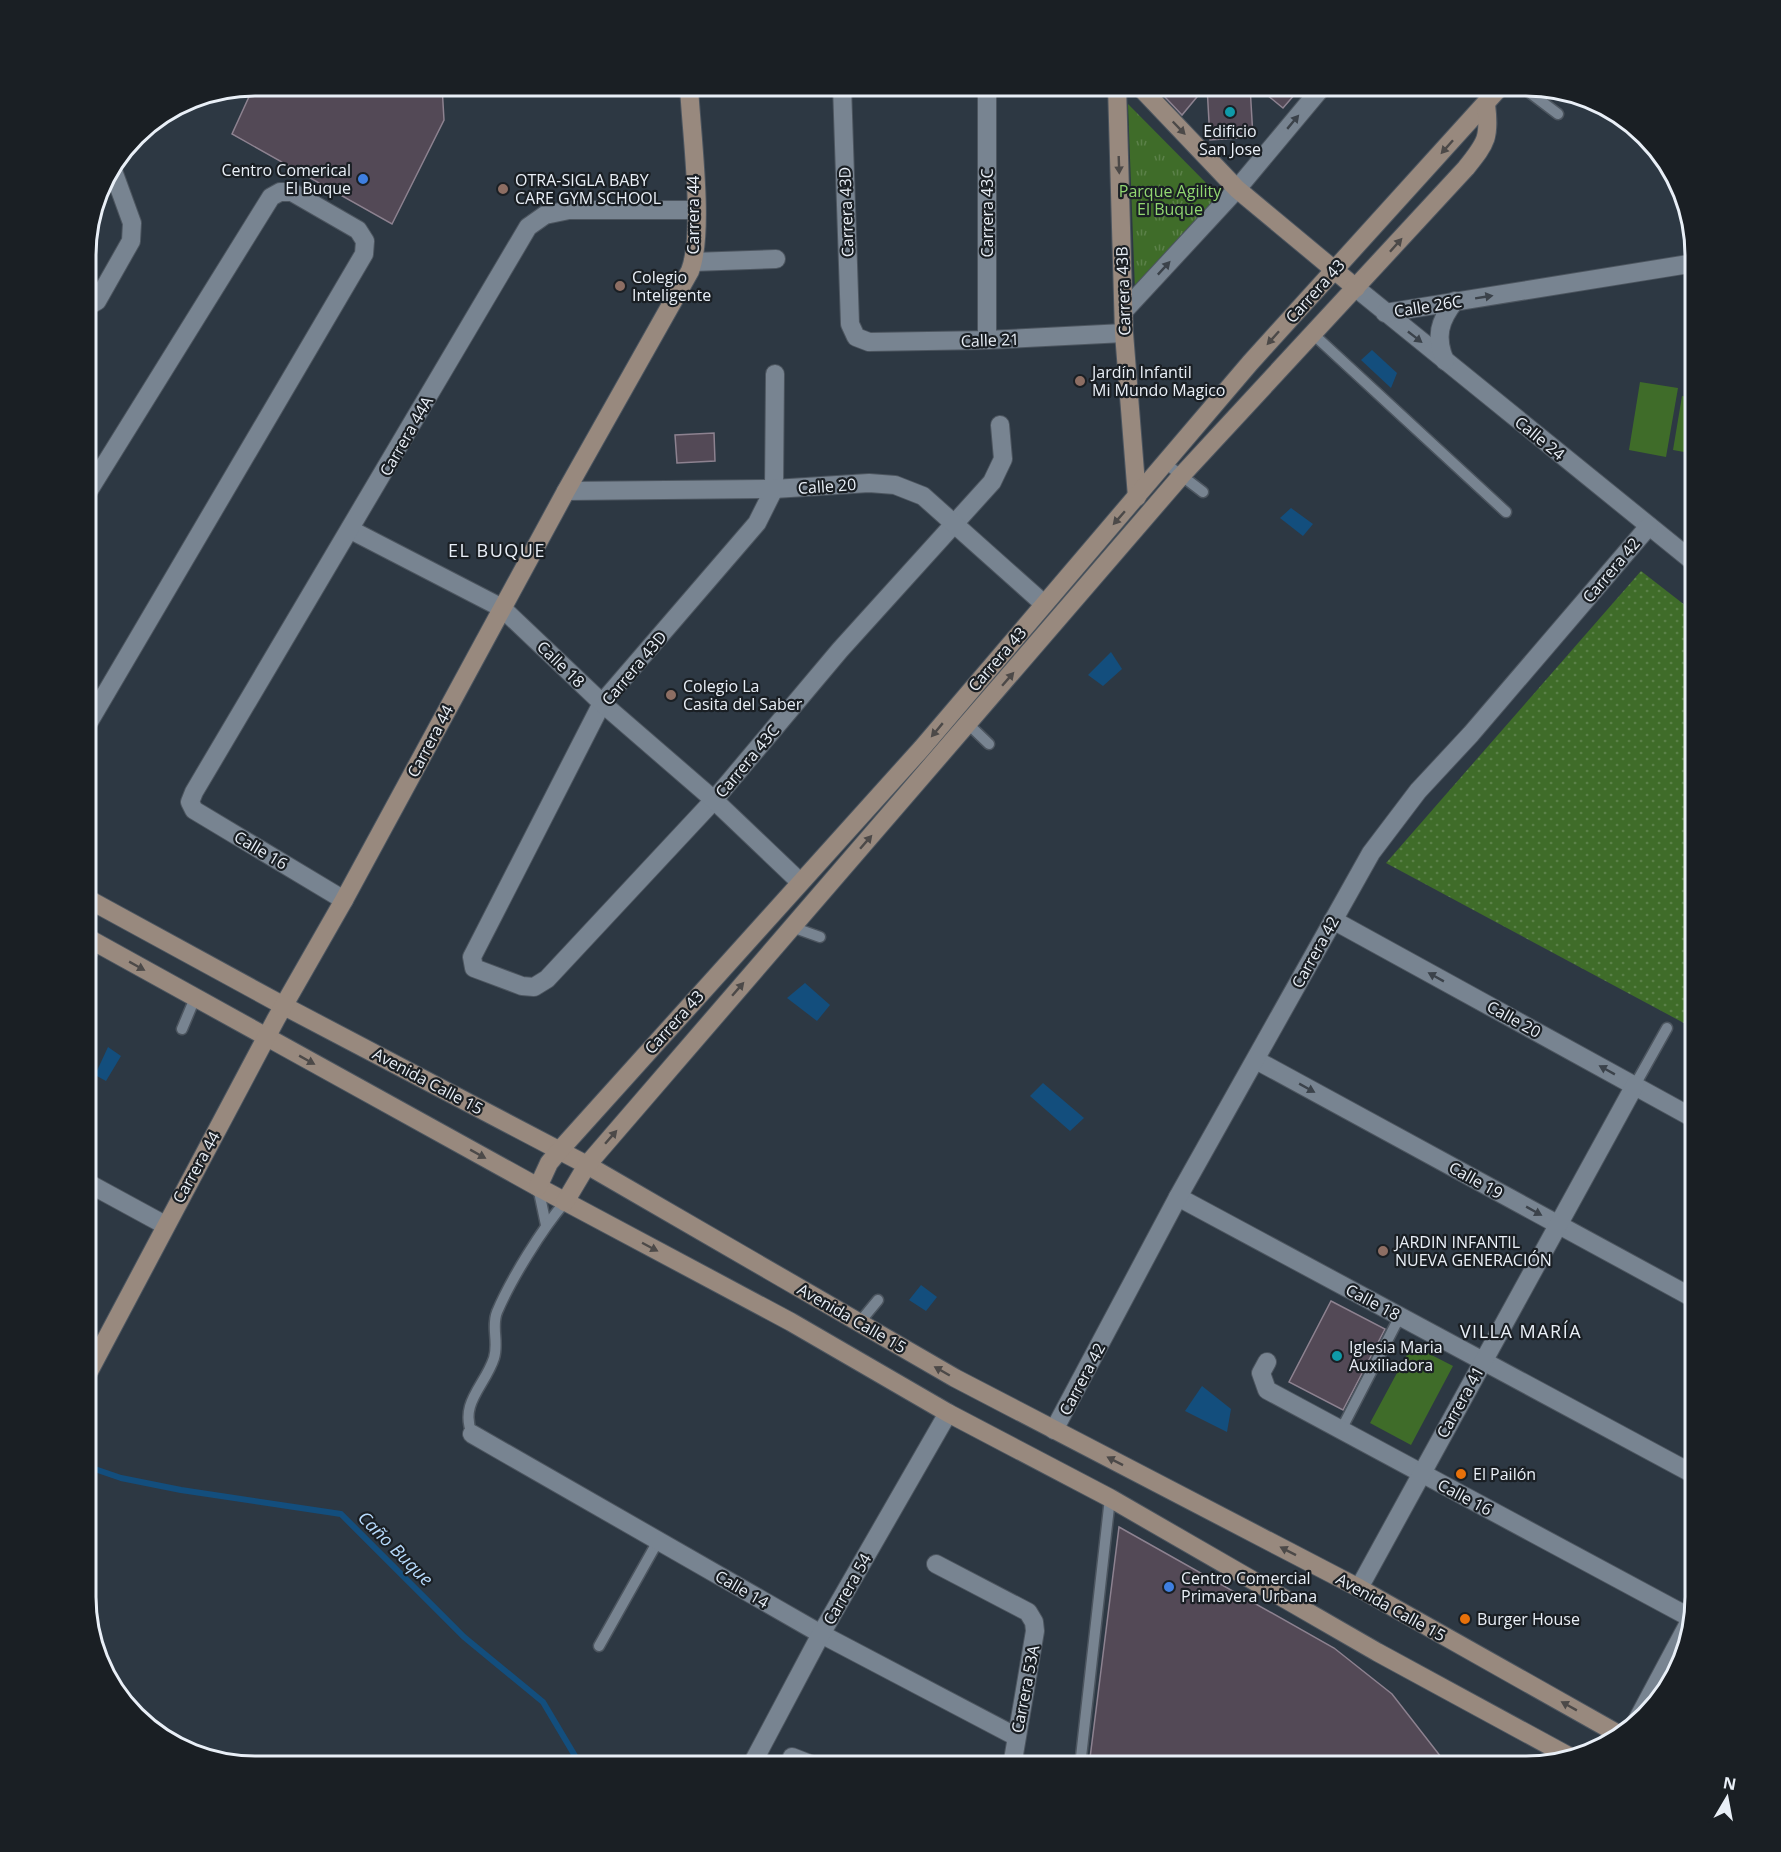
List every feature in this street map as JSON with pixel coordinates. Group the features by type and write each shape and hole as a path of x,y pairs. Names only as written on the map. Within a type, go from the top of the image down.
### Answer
{"street":[{"name":"Carrera 44","path":"96,1358 266,1037 344,900 566,490 693,262 696,210 689,96"},
{"name":"Carrera 43D","path":"842,96 850,324 856,337"},
{"name":"Carrera 43C","path":"987,96 987,340"},
{"name":"Carrera 43B","path":"1116,96 1124,333 1137,497"},
{"name":"Calle 26C","path":"1149,96 1237,189 1384,313 1685,265"},
{"path":"1124,311 1237,189 1315,96"},
{"name":"Carrera 43","path":"538,1187 549,1163 559,1150 954,710 1165,463 1334,271 1493,96"},
{"name":"Carrera 43","path":"565,1202 587,1165 969,725 1181,476 1356,288 1481,148 1489,129 1486,104"},
{"path":"96,301 131,241 132,223 116,178"},
{"path":"96,479 270,197 280,192 292,192 358,230 365,241 364,254 96,710"},
{"name":"Carrera 44A","path":"194,792 351,530 528,227 545,215 569,210 696,210"},
{"path":"693,262 776,259"},
{"path":"1445,361 1439,346 1439,329 1445,314 1455,302"},
{"name":"Calle 24","path":"1384,313 1685,555"},
{"name":"Calle 21","path":"856,337 869,342 987,340 1124,333"},
{"name":"Carrera 43D","path":"522,986 474,968 472,957 602,703 757,523 774,489 776,374"},
{"name":"Carrera 43C","path":"522,986 534,987 547,979 714,800 840,650 992,482 1003,459 1000,425"},
{"name":"Calle 20","path":"566,490 774,489 870,483 895,485 923,496 1044,604"},
{"name":"Carrera 42","path":"1054,1430 1178,1197 1371,853 1418,790 1471,734 1649,526"},
{"name":"Calle 18","path":"351,530 502,608 602,703 714,800 800,882"},
{"name":"Calle 16","path":"194,792 190,802 194,810 344,900"},
{"name":"Avenida Calle 15","path":"96,903 284,1006 587,1165 955,1378 1359,1588 1612,1731"},
{"name":"Calle 20","path":"1333,920 1685,1113"},
{"name":"Avenida Calle 15","path":"96,943 565,1202 791,1322 948,1413 1110,1498 1555,1753"},
{"name":"Calle 19","path":"1256,1060 1685,1294"},
{"name":"Carrera 41","path":"1359,1588 1482,1360 1635,1085"},
{"path":"96,1187 165,1225"},
{"name":"Calle 18","path":"1178,1197 1685,1470"},
{"name":"Calle 16","path":"1267,1362 1261,1373 1267,1390 1684,1616"},
{"name":"Carrera 54","path":"757,1756 821,1634 948,1413"},
{"name":"Calle 14","path":"472,1434 821,1634 1016,1736"},
{"name":"Carrera 53A","path":"936,1564 1028,1612 1034,1622 1035,1631 1013,1756"},
{"path":"1649,1697 1680,1638"}],"lane":[{"path":"1534,96 1558,114"},
{"path":"1312,333 1506,512"},
{"path":"1165,463 1203,492"},
{"path":"954,710 989,744"},
{"path":"792,927 820,937"},
{"path":"182,1029 195,998"},
{"name":"Carrera 41","path":"1635,1085 1666,1028"},
{"path":"538,1187 546,1225"},
{"name":"Carrera 43","path":"472,1434 466,1421 468,1408 494,1358 496,1313 546,1225 565,1202"},
{"path":"859,1323 878,1300"},
{"path":"1341,1430 1400,1316"},
{"path":"1081,1756 1110,1498"},
{"path":"599,1646 658,1541"}],"green space":[{"name":"Parque Agility El Buque","path":"1128,104 1223,200 1135,290"},
{"path":"1640,382 1678,388 1666,457 1629,450"},
{"path":"1682,396 1685,396 1685,452 1673,450"},
{"path":"1641,571 1685,605 1685,1024 1386,863"},
{"path":"1412,1345 1453,1366 1411,1445 1370,1423"}],"water":[{"path":"1372,350 1397,373 1391,388 1361,360"},
{"path":"1291,508 1313,524 1303,536 1280,518"},
{"path":"1111,652 1122,669 1103,686 1088,675"},
{"path":"805,983 830,1005 817,1021 787,998"},
{"path":"108,1047 121,1056 106,1081 96,1076"},
{"path":"1043,1083 1084,1118 1070,1131 1030,1096"},
{"path":"921,1285 937,1297 926,1311 909,1300"},
{"path":"1202,1386 1231,1409 1227,1432 1185,1411"}],"building":[{"name":"Centro Comerical El Buque","path":"249,96 443,96 444,120 392,224 232,134"},
{"path":"1164,96 1198,96 1182,115"},
{"path":"1208,96 1251,96 1253,137 1210,140"},
{"path":"1268,96 1293,96 1283,108"},
{"path":"714,433 715,461 677,463 675,435"},
{"name":"Iglesia Maria Auxiliadora","path":"1331,1301 1385,1329 1343,1410 1289,1382"},
{"name":"Centro Comercial Primavera Urbana","path":"1119,1527 1334,1648 1392,1694 1440,1756 1090,1756"}],"waterway":[{"name":"Caño Buque","path":"96,1469 121,1478 181,1490 341,1514 464,1637 543,1702 575,1756"}],"place":[{"name":"Edificio San Jose","path":"1230,112"},
{"name":"Centro Comerical El Buque","path":"363,179"},
{"name":"OTRA-SIGLA BABY CARE GYM SCHOOL","path":"503,189"},
{"name":"Colegio Inteligente","path":"620,286"},
{"name":"Jardín Infantil Mi Mundo Magico","path":"1080,381"},
{"name":"Colegio La Casita del Saber","path":"671,695"},
{"name":"JARDIN INFANTIL NUEVA GENERACIÓN","path":"1383,1251"},
{"name":"Iglesia Maria Auxiliadora","path":"1337,1356"},
{"name":"El Pailón","path":"1461,1474"},
{"name":"Centro Comercial Primavera Urbana","path":"1169,1587"},
{"name":"Burger House","path":"1465,1619"}],"district":[{"name":"EL BUQUE","path":"497,550"},
{"name":"VILLA MARÍA","path":"1521,1331"}]}
